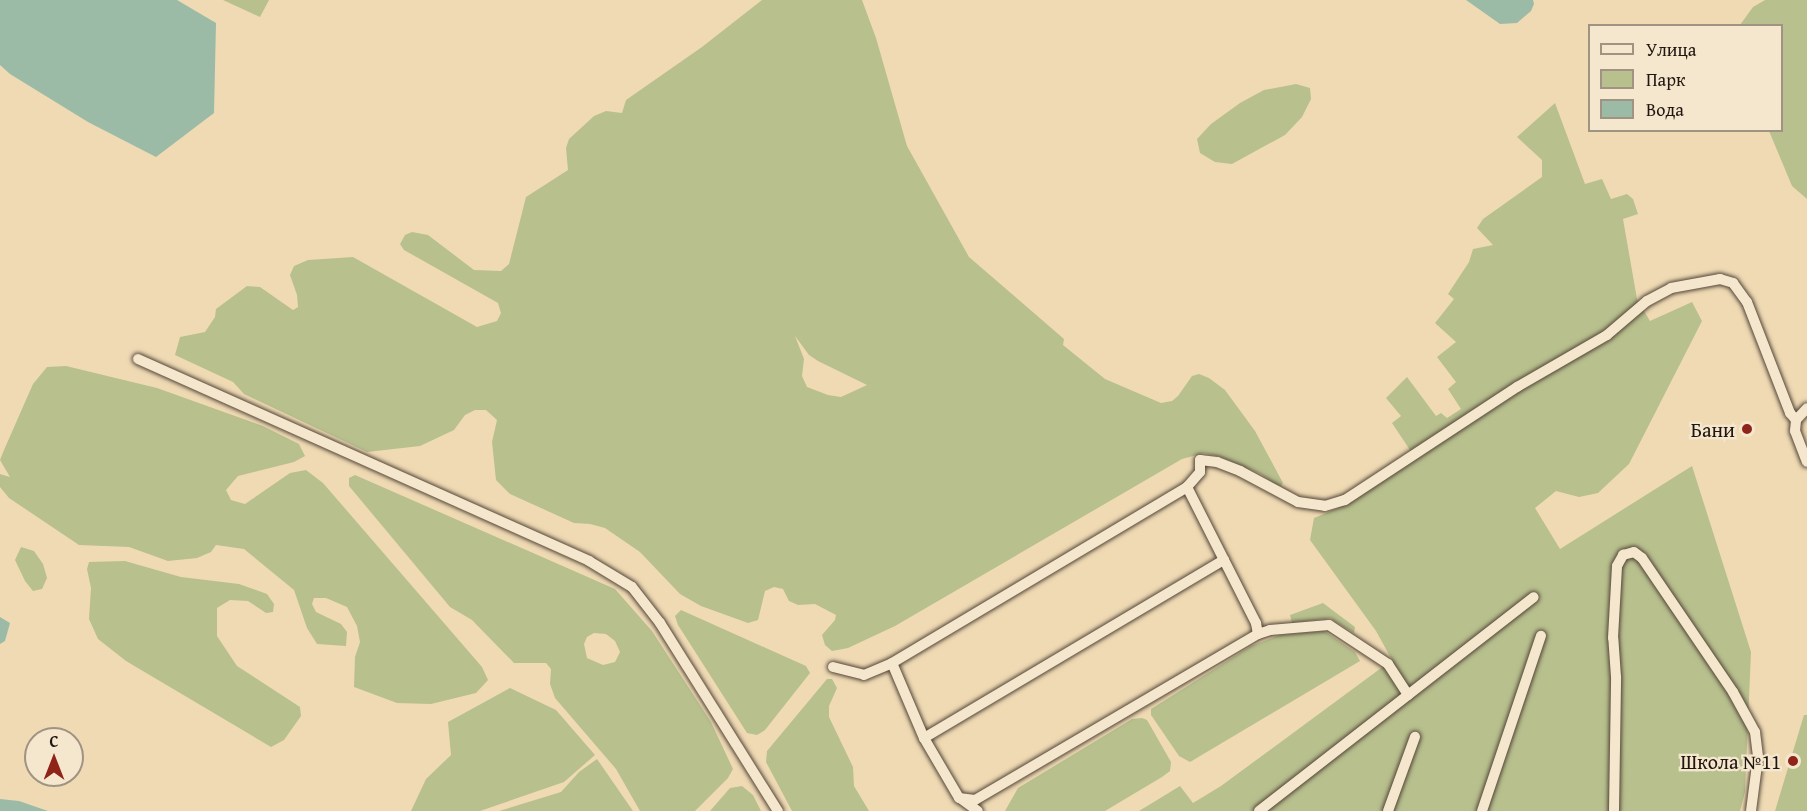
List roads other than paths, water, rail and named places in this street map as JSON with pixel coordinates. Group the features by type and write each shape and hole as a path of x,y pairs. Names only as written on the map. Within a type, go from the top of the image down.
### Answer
{"street":[{"path":"832,667 864,675 892,663 1187,487 1200,472 1200,460 1217,462 1240,471 1298,502 1325,506 1345,500 1517,387 1607,334 1647,301 1671,288 1720,279 1733,283 1741,290 1790,413 1796,420 1796,431 1807,462"},
{"path":"138,359 589,561 632,586 660,623 778,811"},
{"path":"1796,420 1807,408"},
{"path":"1187,487 1256,623 1258,634"},
{"path":"1614,811 1616,677 1613,638 1617,566 1623,555 1634,552 1642,558 1751,723 1755,732 1758,757 1751,811"},
{"path":"924,738 1224,560"},
{"path":"1259,811 1534,597"},
{"path":"960,798 975,800 1258,634 1270,630 1329,625 1388,664 1408,695"},
{"path":"1482,811 1541,636"},
{"path":"892,663 924,738 960,798 978,811"},
{"path":"1388,811 1415,737"}],"water":[{"path":"0,0 177,0 216,23 214,113 156,157 88,122 10,74 0,65"},
{"path":"1466,0 1533,0 1534,4 1531,11 1517,23 1500,24"},
{"path":"0,617 10,623 5,641 0,644"},
{"path":"0,799 19,801 48,811 0,811"}],"place":[{"name":"Бани","path":"1747,429"},
{"name":"Школа №11","path":"1793,761"}]}
